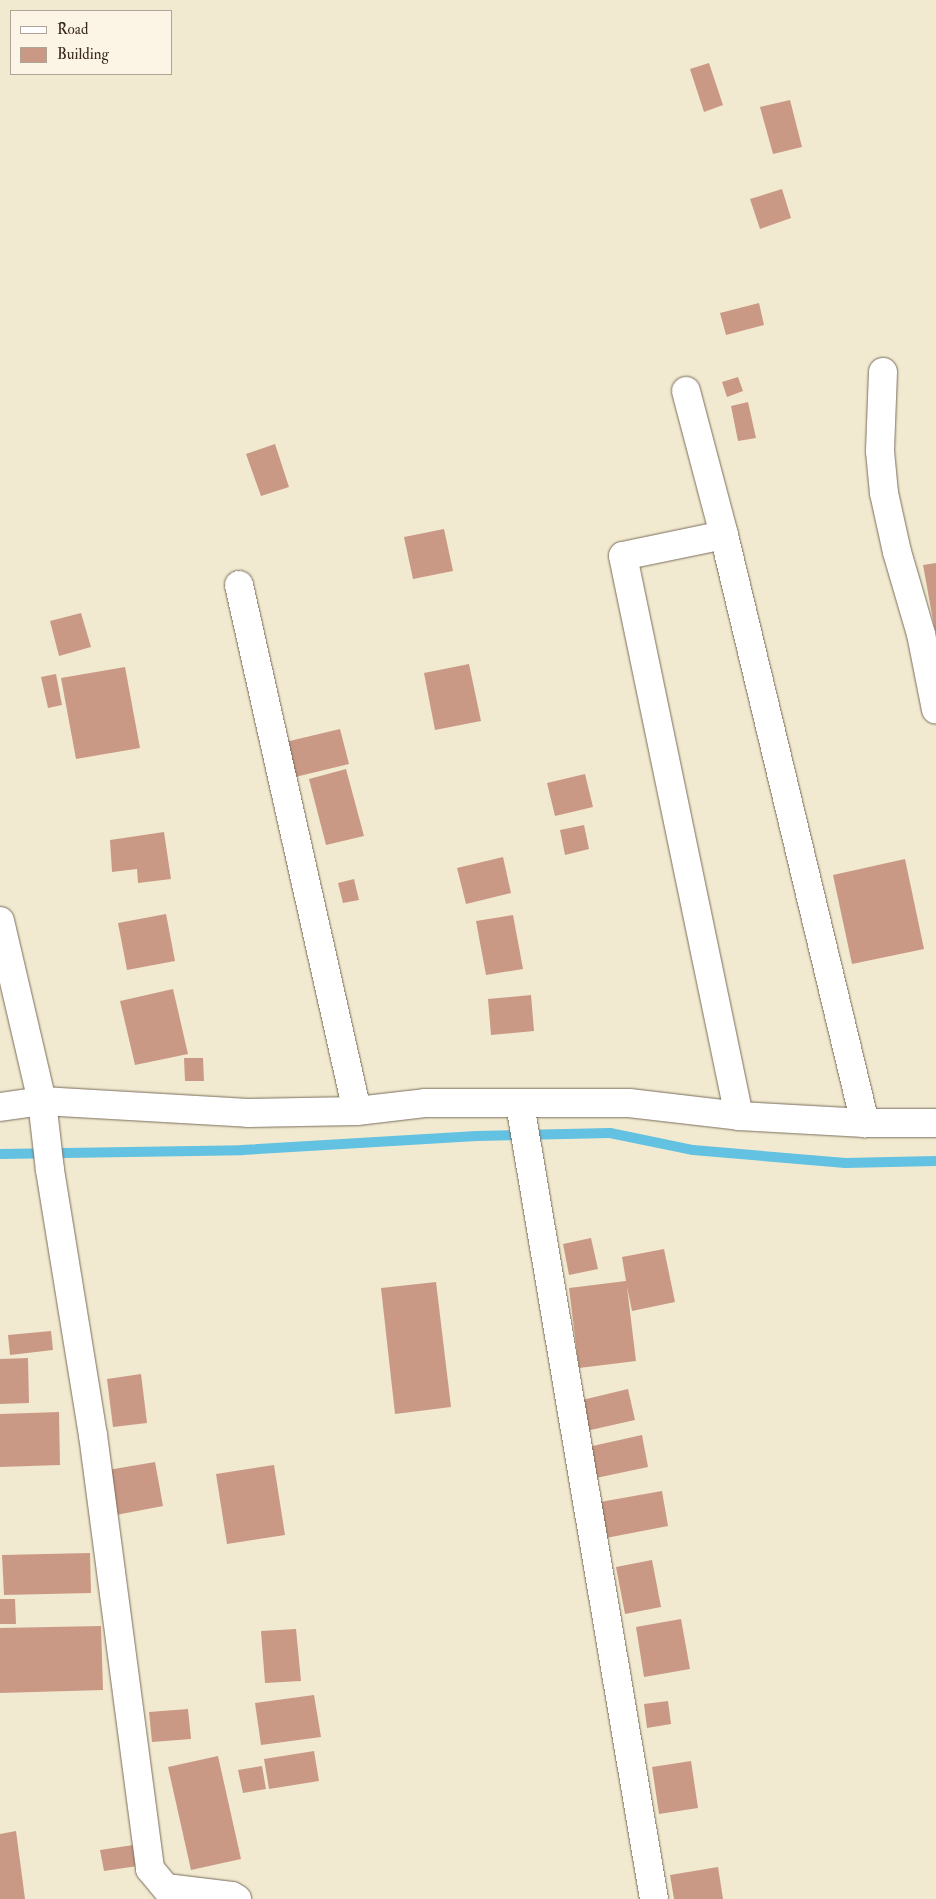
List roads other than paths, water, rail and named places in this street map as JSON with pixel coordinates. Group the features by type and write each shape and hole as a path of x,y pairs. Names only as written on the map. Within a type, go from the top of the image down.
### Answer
{"street":[{"path":"883,372 880,452 884,493 897,552 921,634 936,710"},
{"path":"686,391 724,535 865,1123"},
{"path":"724,535 623,556 739,1116"},
{"path":"240,585 358,1111"},
{"path":"0,921 42,1101 50,1170 93,1435 150,1870 166,1888 232,1896 237,1899"},
{"path":"0,1107 42,1101 248,1113 358,1111 425,1103 521,1110 629,1103 739,1116 865,1123 936,1123"},
{"path":"521,1110 654,1899"}],"waterway":[{"path":"0,1154 242,1150 477,1136 610,1133 693,1150 845,1163 936,1161"}]}
